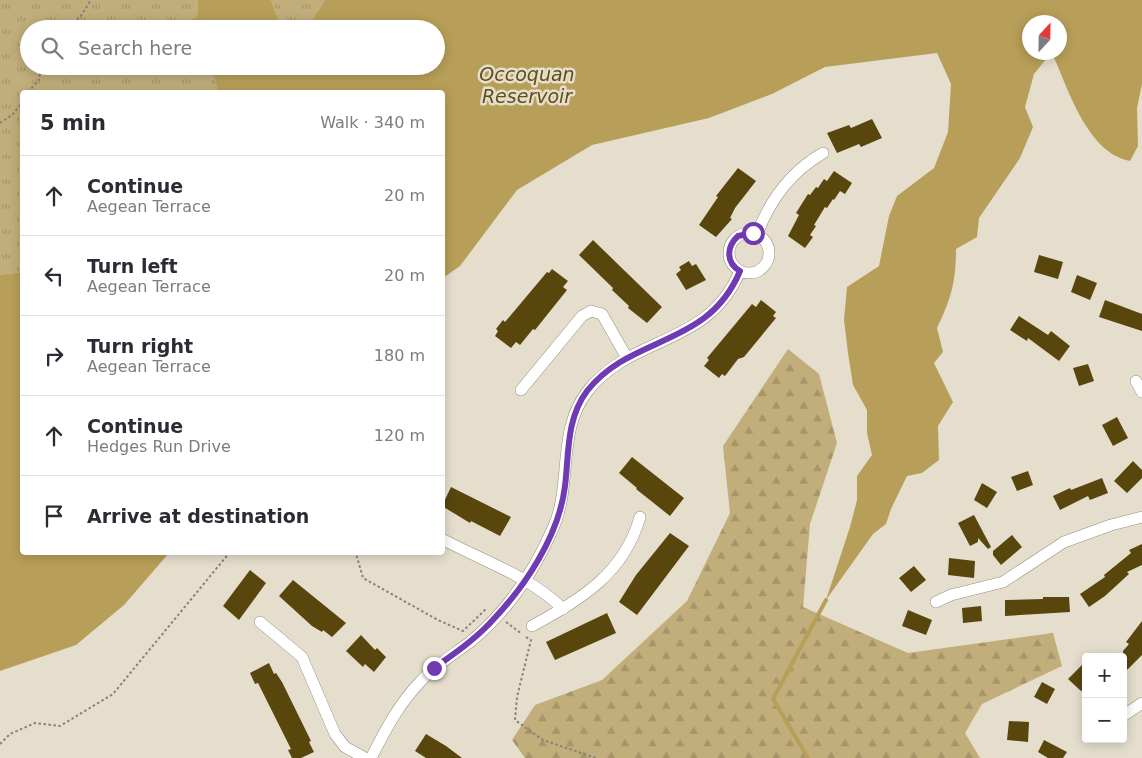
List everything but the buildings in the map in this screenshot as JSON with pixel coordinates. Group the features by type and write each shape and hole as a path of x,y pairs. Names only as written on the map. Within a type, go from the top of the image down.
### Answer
{"street":[{"path":"757,234 764,216 786,182 800,168 823,153"},
{"path":"745,233 757,234 767,244 769,258 762,268 753,272 740,271 734,268 730,261 730,246 738,236 745,233"},
{"path":"371,758 390,721 405,698 434,668 470,641 498,615 525,580 543,550 561,506 566,454 574,416 586,392 600,378 627,358 685,332 708,317 728,296 740,271"},
{"path":"521,390 582,316 590,311 602,314 627,358"},
{"path":"532,626 584,597 614,566 630,543 640,517"},
{"path":"936,602 951,595 1003,582 1069,540 1111,525 1142,517"},
{"path":"445,540 525,580 552,598 563,609"},
{"path":"260,622 302,657 335,734 346,747 365,758"},
{"path":"1127,713 1142,703"}],"path":[{"path":"76,20 91,0"},
{"path":"30,90 39,80 39,75"},
{"path":"0,123 12,115 20,105"},
{"path":"0,744 10,734 35,723 60,726 113,694 228,555"},
{"path":"355,555 363,578 463,631 489,607 531,640 517,697 515,720 543,740 596,758"}],"green space":[{"path":"0,0 198,0 197,17 188,20 20,20 20,75 212,75 217,82 217,90 20,90 20,272 0,275"},
{"path":"271,0 325,0 312,20 279,20"},
{"path":"788,349 819,374 837,443 810,524 803,607 908,653 1053,633 1062,666 982,704 965,733 980,758 525,758 512,740 535,705 602,680 687,601 730,513 723,446"}],"water":[{"name":"Occoquan Reservoir","path":"198,0 271,0 279,20 188,20 197,17"},
{"name":"Occoquan Reservoir","path":"325,0 1142,0 1142,84 1137,108 1138,146 1130,161 1115,155 1102,146 1091,133 1072,100 1055,60 1067,60 1067,15 1022,15 1022,60 1045,60 1034,74 1025,107 1033,127 1020,158 979,218 977,237 956,249 952,290 937,328 943,352 934,363 953,402 938,426 939,460 922,473 907,476 886,524 873,534 826,600 857,500 857,476 872,455 867,433 867,410 853,385 848,353 844,320 847,287 879,266 889,216 897,196 934,168 948,132 951,84 937,53 825,67 772,94 709,118 592,145 517,190 460,266 445,277 445,90 217,90 217,82 212,75 445,75 445,20 312,20"},
{"path":"20,272 20,555 167,555 124,605 76,645 0,671 0,275"}],"waterway":[{"path":"808,758 773,699 826,600"}],"route":[{"path":"434,668 470,641 498,615 525,580 543,550 561,506 570,431 574,416 586,392 616,365 627,358 685,332 708,317 720,306 736,282 740,271 734,268 730,261 730,246 738,236 745,233 753,233"}]}
